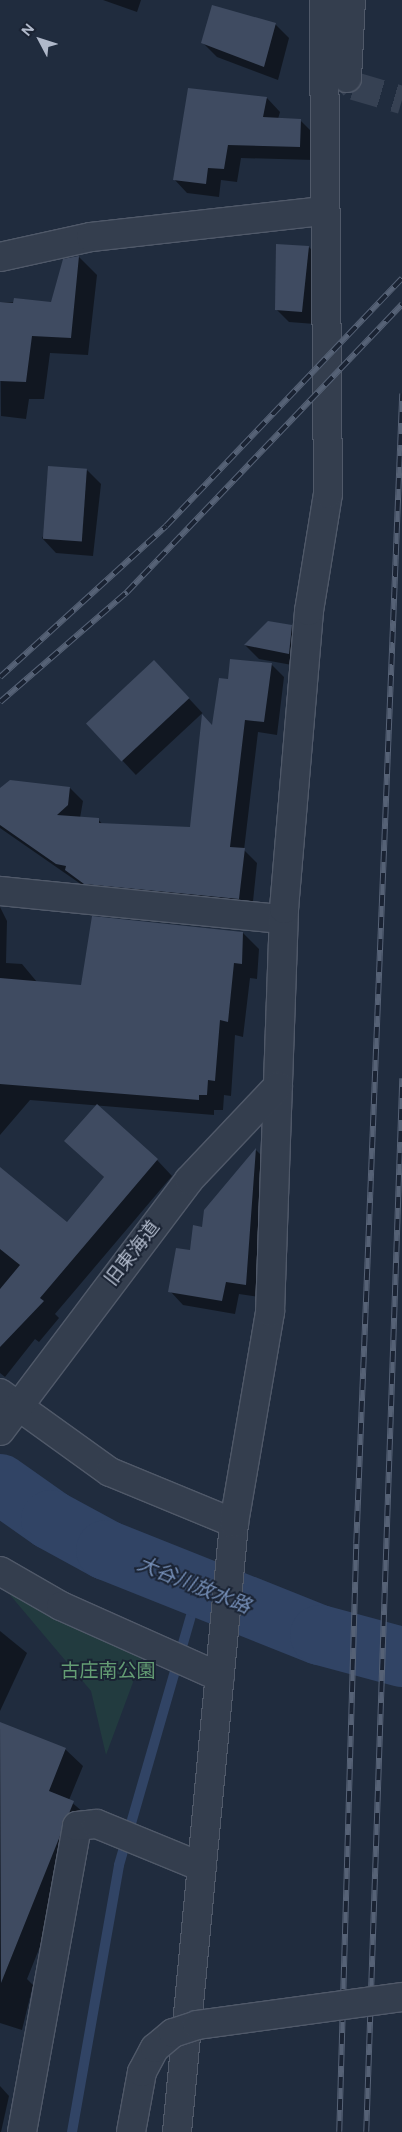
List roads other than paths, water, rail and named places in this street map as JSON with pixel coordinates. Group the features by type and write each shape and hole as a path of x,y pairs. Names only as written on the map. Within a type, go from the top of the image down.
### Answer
{"street":[{"path":"176,2132 234,1531 270,1312 283,919 309,611 328,494 324,211 324,0"},
{"path":"347,78 351,0"},
{"path":"0,257 91,237 324,211"},
{"path":"0,891 283,919"},
{"name":"旧東海道","path":"0,1431 8,1399 189,1180 278,1086"},
{"path":"8,1399 110,1472 234,1531"},
{"path":"0,1572 61,1606 220,1669"},
{"path":"22,2132 77,1826 97,1824 202,1867"},
{"path":"132,2132 142,2072 155,2048 173,2033 197,2025 402,1997"}],"waterway":[{"name":"大谷川放水路","path":"0,1484 51,1520 106,1550 320,1635 402,1657"},
{"path":"72,2132 119,1865 199,1587"}],"tunnel":[{"path":"347,78 354,86 402,100"}],"railway":[{"path":"0,677 166,526 402,278"},
{"path":"0,702 127,592 402,304"},
{"path":"339,2132 356,1544 402,394"},
{"path":"366,2132 402,1079"}],"park label":[{"name":"古庄南公園","path":"108,1671"}]}
